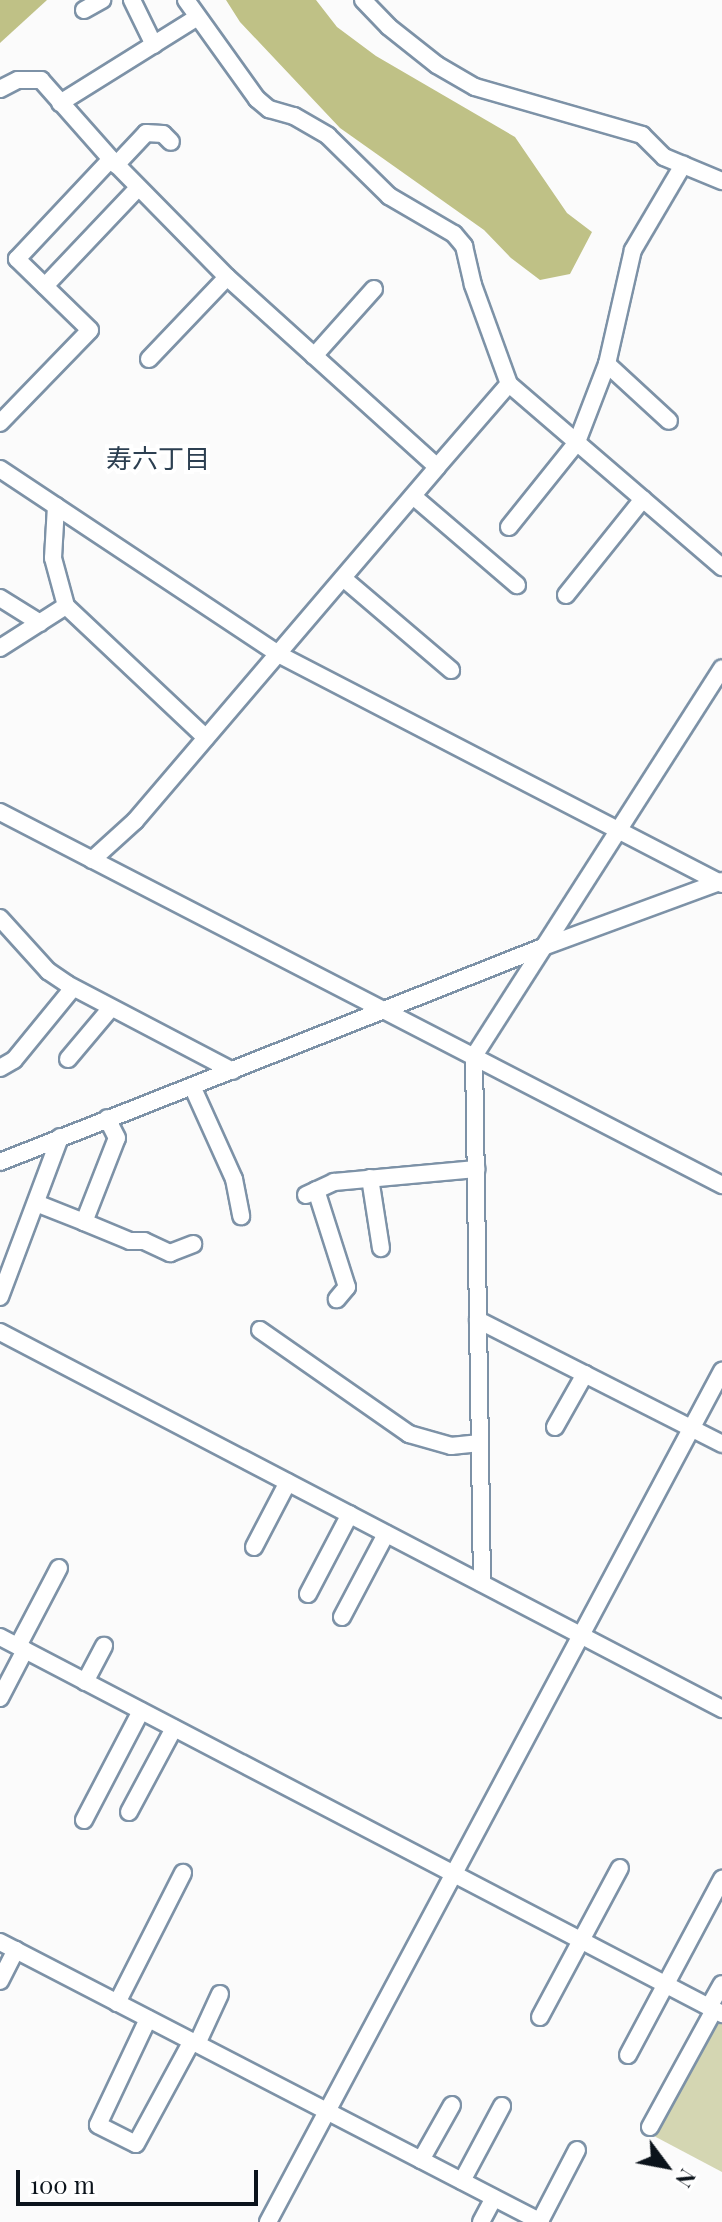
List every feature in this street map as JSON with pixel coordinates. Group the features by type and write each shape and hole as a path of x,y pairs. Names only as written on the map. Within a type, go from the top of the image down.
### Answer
{"street":[{"path":"84,10 102,0"},
{"path":"132,0 154,45"},
{"path":"186,0 196,18 269,109 294,116 328,136 389,196 454,234 464,246 499,364 509,384 722,567"},
{"path":"363,0 389,27 437,65 475,87 642,135 664,157 722,181"},
{"path":"60,103 196,18"},
{"path":"0,89 18,80 41,80 138,188 227,277 437,467"},
{"path":"0,423 90,330 17,259 146,133 163,134 171,142"},
{"path":"509,527 577,442 607,364 633,250 683,165"},
{"path":"45,286 138,188"},
{"path":"149,359 227,277"},
{"path":"314,356 374,289"},
{"path":"607,364 669,421"},
{"path":"92,860 135,821 509,384"},
{"path":"2,475 56,506 278,654 721,882"},
{"path":"413,496 517,585"},
{"path":"566,595 643,499"},
{"path":"56,506 53,558 66,606 206,738"},
{"path":"343,578 451,670"},
{"path":"0,598 40,623"},
{"path":"0,648 66,606"},
{"path":"482,1583 474,1056 722,668"},
{"path":"0,812 722,1185"},
{"path":"0,1162 543,947 721,882"},
{"path":"0,918 48,971 73,988 233,1071"},
{"path":"0,1068 14,1060 73,988"},
{"path":"68,1059 111,1008"},
{"path":"192,1086 234,1179 241,1216"},
{"path":"84,1222 117,1138 107,1118"},
{"path":"0,1297 60,1137"},
{"path":"337,1299 347,1287 311,1193 334,1182 476,1169"},
{"path":"370,1178 381,1248"},
{"path":"36,1203 130,1241 144,1241 170,1253 193,1244"},
{"path":"478,1320 722,1444"},
{"path":"260,1330 409,1434 451,1446 480,1443"},
{"path":"0,1332 722,1709"},
{"path":"268,2222 722,1371"},
{"path":"555,1427 585,1374"},
{"path":"254,1547 288,1482"},
{"path":"308,1594 350,1514"},
{"path":"342,1617 386,1534"},
{"path":"0,1698 59,1568"},
{"path":"0,1637 715,2010"},
{"path":"85,1682 104,1646"},
{"path":"84,1820 141,1711"},
{"path":"129,1812 174,1728"},
{"path":"540,2017 620,1868"},
{"path":"117,2003 183,1873"},
{"path":"628,2055 722,1879"},
{"path":"0,1942 540,2222 577,2150"},
{"path":"0,1981 16,1950"},
{"path":"650,2127 715,2010 722,1984"},
{"path":"148,2019 98,2125 136,2144 220,1994"},
{"path":"421,2160 452,2105"},
{"path":"462,2181 502,2106"},
{"path":"481,2222 494,2198"}],"green space":[{"path":"0,0 47,0 0,43"},
{"path":"226,0 316,0 337,27 376,56 515,137 567,213 592,232 570,274 540,280 511,258 484,230 340,128 240,22"},
{"path":"715,2020 722,2024 722,2172 654,2136"}],"district":[{"name":"寿六丁目","path":"158,458"}]}
